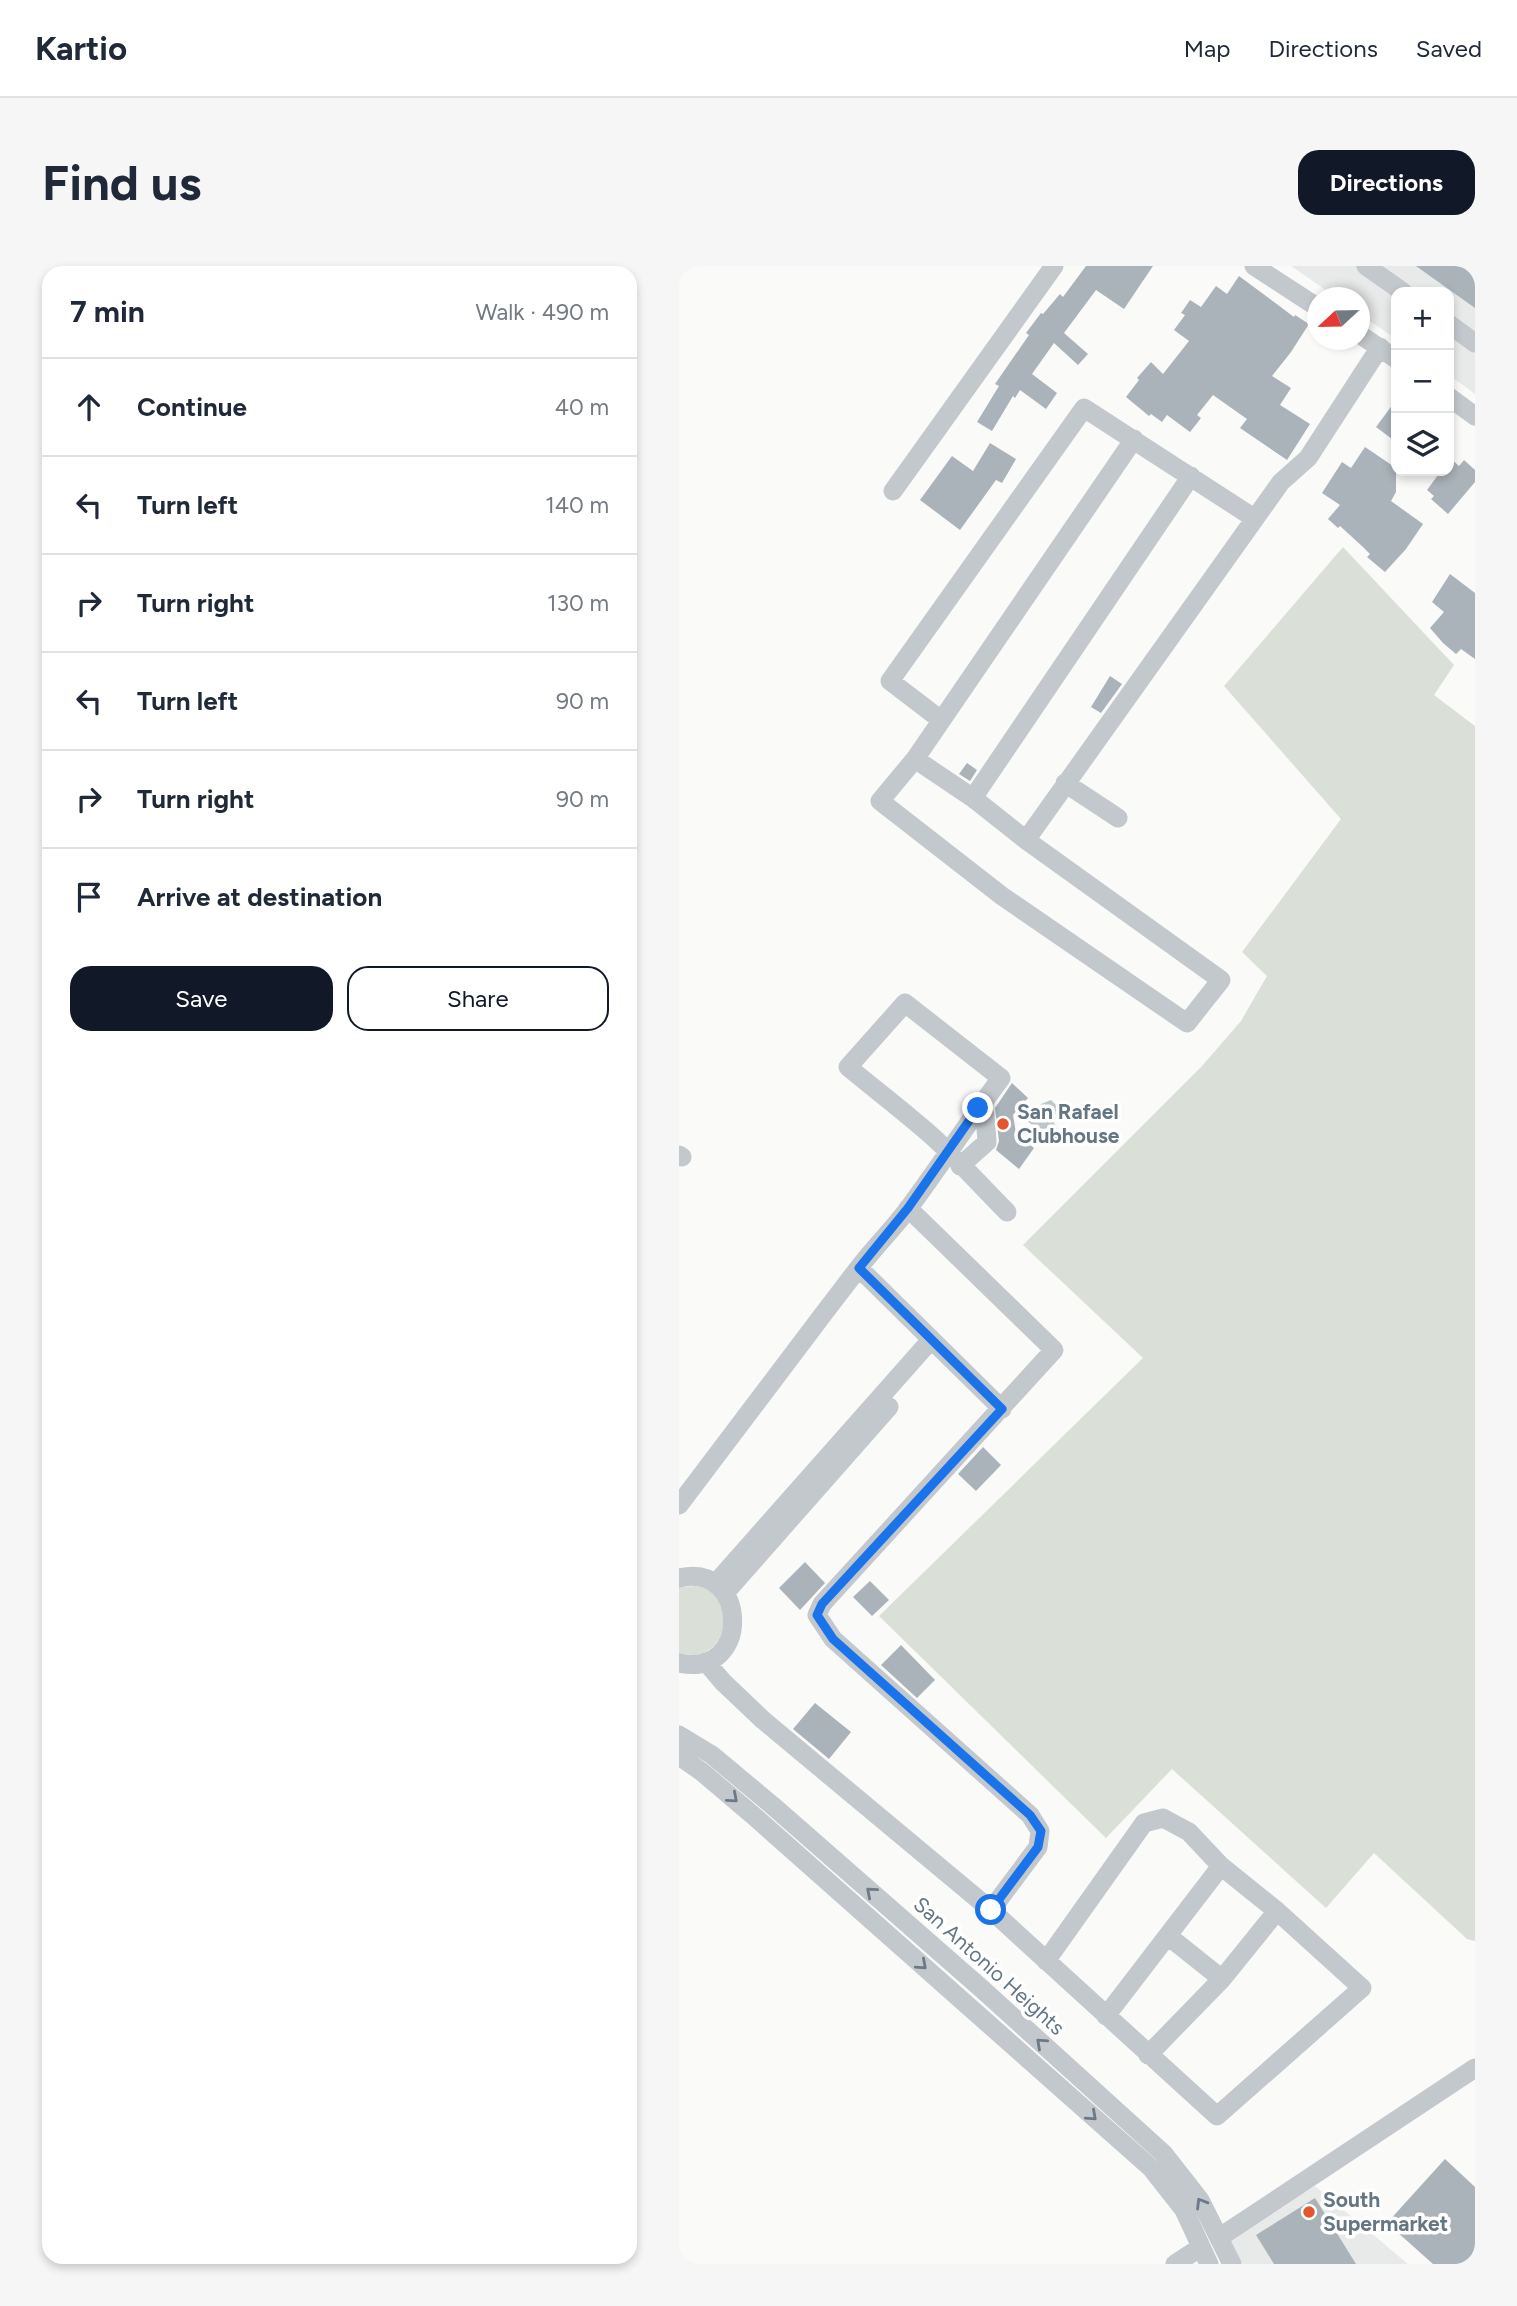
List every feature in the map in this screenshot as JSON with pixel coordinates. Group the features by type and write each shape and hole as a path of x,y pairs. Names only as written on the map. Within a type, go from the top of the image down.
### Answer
{"street":[{"path":"893,491 1054,266"},
{"path":"1254,266 1307,300"},
{"path":"1366,266 1396,287"},
{"path":"1454,328 1475,343"},
{"path":"1370,340 1391,355"},
{"path":"1026,840 1281,482 1308,458 1380,347"},
{"path":"1454,401 1475,416"},
{"path":"941,720 890,681 1084,408 1254,519"},
{"path":"915,759 973,798 1026,840 1221,980 1187,1023 1002,895 880,801 915,759 1134,439"},
{"path":"973,798 1191,476"},
{"path":"1065,783 1118,818"},
{"path":"679,1505 859,1268 908,1208 954,1159 978,1108 1001,1078 905,1003 848,1067 954,1159 1007,1212"},
{"path":"908,1208 1054,1350 822,1604 817,1615 833,1639 1030,1815 1041,1831 1038,1847 991,1910"},
{"path":"859,1268 1002,1409"},
{"path":"720,1588 935,1345"},
{"path":"679,1578 702,1578 720,1588 732,1605 734,1618 733,1632 718,1655 694,1665 679,1663"},
{"path":"706,1662 763,1720 991,1910 1046,1961 1106,2016 1148,2055 1217,2116 1362,1988 1277,1911 1221,1866 1189,1832 1163,1818 1144,1823 1046,1961"},
{"name":"San Antonio Heights","path":"679,1735 712,1755 773,1806 982,1989 1164,2154 1200,2200 1232,2264"},
{"name":"San Antonio Heights","path":"679,1756 755,1817 1151,2168 1184,2210 1205,2255"},
{"path":"1106,2016 1221,1866"},
{"path":"1148,2055 1222,1979 1277,1911"},
{"path":"1168,1936 1222,1979"},
{"path":"1220,2237 1475,2068"},
{"path":"1175,2264 1205,2255"}],"shaded area":[{"path":"1291,266 1475,266 1475,394 1454,379 1454,287 1391,287 1391,336 1370,321 1370,287 1321,287"},
{"path":"1343,547 1454,665 1434,695 1475,726 1475,1941 1467,1939 1374,1853 1326,1908 1172,1769 1106,1838 879,1616 1143,1358 1023,1245 1202,1066 1241,1021 1267,976 1242,952 1341,819 1224,686"},
{"path":"1051,1100 1060,1109 1052,1119 1066,1137 1060,1145 1027,1121 1041,1104"},
{"path":"679,1587 701,1587 712,1592 719,1600 723,1611 721,1634 707,1652 695,1655 679,1654"},
{"name":"South Supermarket","path":"1315,2186 1408,2264 1242,2264 1229,2237"}],"building":[{"path":"1086,266 1153,266 1124,309 1096,290 1064,333 1088,354 1078,365 1054,343 1032,374 1057,393 1046,409 1020,390 1015,398 1013,396 992,431 977,422 999,386 995,384 1029,335 1026,333 1060,294 1063,297"},
{"path":"1416,266 1475,266 1475,308 1454,293 1454,287 1445,287"},
{"path":"1239,276 1294,317 1295,315 1307,323 1307,327 1291,352 1272,376 1291,388 1280,405 1310,424 1287,460 1240,428 1247,419 1213,395 1197,415 1201,418 1190,432 1167,415 1162,422 1151,414 1149,416 1126,397 1151,362 1163,374 1189,341 1174,330 1185,315 1181,313 1190,300 1201,307 1216,286 1227,294"},
{"path":"1391,407 1391,438 1376,427"},
{"path":"990,443 1016,459 1002,483 996,480 960,530 920,500 952,456 973,471"},
{"path":"1365,447 1391,465 1391,476 1396,476 1396,492 1391,501 1423,524 1406,549 1385,572 1367,557 1370,554 1363,547 1328,519 1340,505 1322,493 1342,462 1351,468"},
{"path":"1464,460 1475,470 1475,482 1448,514 1431,499 1434,496 1427,490 1437,476 1454,476 1454,462 1459,466"},
{"path":"1450,574 1475,593 1475,659 1461,649 1456,654 1430,628 1444,612 1432,602"},
{"path":"1110,676 1122,684 1101,713 1091,707"},
{"path":"967,763 977,770 970,781 959,774"},
{"name":"San Rafael Clubhouse","path":"1012,1083 1028,1098 1013,1115 1016,1133 1034,1148 1019,1169 996,1150 999,1141 995,1108"},
{"path":"983,1447 1001,1465 976,1491 958,1474"},
{"path":"805,1562 825,1583 800,1610 779,1588"},
{"path":"870,1581 889,1600 872,1616 853,1597"},
{"path":"901,1645 935,1680 917,1698 881,1665"},
{"path":"815,1703 851,1732 829,1759 793,1729"},
{"path":"1445,2159 1475,2187 1475,2264 1433,2264 1387,2223"},
{"path":"1315,2198 1356,2264 1274,2264 1256,2235"}],"place":[{"name":"San Rafael Clubhouse","path":"1003,1124"},
{"name":"South Supermarket","path":"1309,2212"}],"route":[{"path":"978,1108 908,1208 859,1268 930,1341 1002,1409 822,1604 817,1615 833,1639 1030,1815 1041,1831 1038,1847 991,1910"}]}
